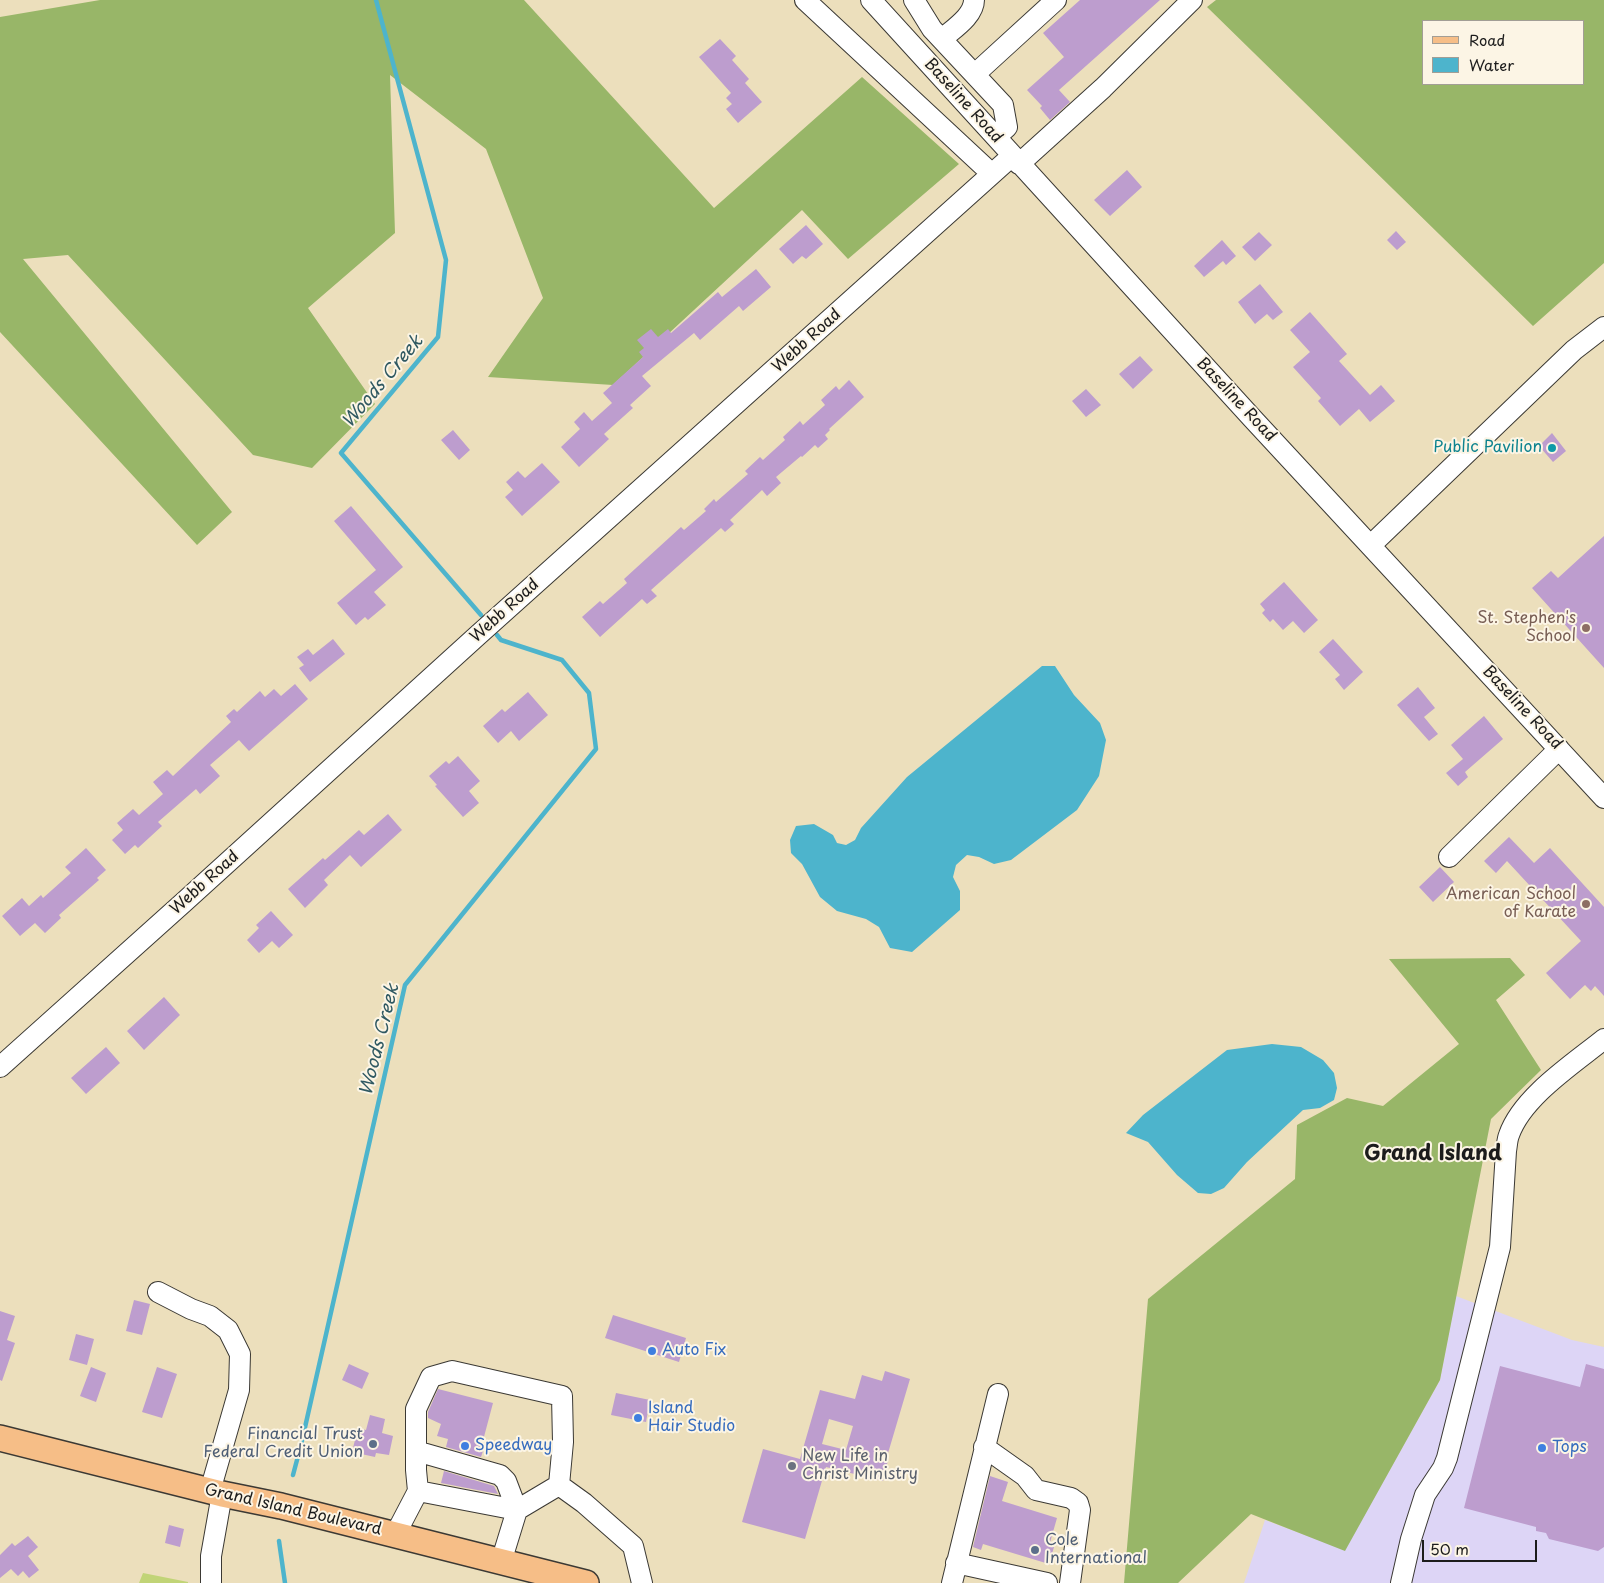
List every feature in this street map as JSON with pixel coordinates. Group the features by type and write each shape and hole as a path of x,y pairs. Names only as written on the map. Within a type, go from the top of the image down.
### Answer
{"main road":[{"name":"Grand Island Boulevard","path":"0,1438 586,1583"}],"street":[{"name":"Baseline Road","path":"805,0 992,174"},
{"name":"Baseline Road","path":"871,0 1252,418 1604,796"},
{"path":"914,0 932,29 1004,105 1007,127 996,138"},
{"path":"942,39 966,18 974,4 974,0"},
{"path":"975,74 1056,0"},
{"name":"Webb Road","path":"0,1066 992,174 1016,160 1104,88 1192,0"},
{"path":"1371,545 1574,350 1604,327"},
{"path":"1448,857 1559,749"},
{"path":"1401,1583 1411,1540 1425,1495 1447,1458 1469,1364 1500,1247 1506,1151 1509,1136 1525,1106 1538,1092 1604,1040"},
{"path":"158,1292 191,1310 210,1316 222,1325 228,1330 240,1354 239,1390 216,1492 211,1583"},
{"path":"395,1535 418,1491 416,1409 431,1378 452,1371 562,1396 563,1442 559,1485"},
{"path":"952,1583 998,1394"},
{"path":"984,1447 1025,1476 1036,1490 1071,1498 1078,1503 1080,1510 1070,1583"},
{"path":"416,1451 500,1475 506,1481 517,1510 501,1562"},
{"path":"418,1491 517,1510 559,1485"},
{"path":"559,1485 584,1503 633,1546 642,1583"},
{"path":"956,1563 1047,1583"}],"shaded area":[{"path":"1456,1296 1572,1340 1604,1347 1604,1583 1244,1583 1265,1520 1345,1550 1440,1380"}],"green space":[{"path":"100,0 524,0 714,208 862,77 959,164 848,259 802,210 613,385 488,377 543,298 486,149 390,75 395,233 308,308 375,404 312,468 253,455 68,255 23,259 232,512 197,545 0,332 0,17"},
{"path":"1216,0 1604,0 1604,263 1533,326 1207,7"},
{"path":"1510,958 1525,975 1496,1000 1541,1070 1491,1119 1440,1380 1345,1551 1251,1514 1178,1583 1124,1583 1148,1299 1295,1179 1297,1125 1347,1098 1383,1106 1459,1044 1389,959"},
{"path":"143,1573 188,1582 188,1583 139,1583"}],"water":[{"path":"1042,666 1055,666 1074,695 1100,723 1106,740 1099,776 1077,810 1011,860 994,864 979,857 967,855 956,865 953,877 960,891 960,910 912,952 890,948 879,927 866,919 837,911 820,897 802,864 791,853 790,840 796,826 814,824 833,835 837,843 846,845 855,840 861,828 907,777"},
{"path":"1272,1044 1301,1047 1323,1060 1334,1073 1337,1088 1334,1100 1320,1108 1303,1110 1247,1162 1224,1188 1211,1194 1198,1193 1177,1175 1148,1142 1126,1133 1143,1115 1227,1050"}],"building":[{"path":"1080,0 1160,0 1059,90 1070,102 1050,120 1040,108 1042,106 1027,90 1064,57 1043,33"},
{"path":"720,39 736,56 732,60 749,79 745,83 762,102 738,123 726,109 732,104 726,98 731,93 699,57"},
{"path":"1127,170 1142,187 1110,216 1094,200"},
{"path":"806,225 823,244 806,259 802,256 793,264 779,249"},
{"path":"1396,231 1406,242 1397,250 1387,240"},
{"path":"1259,232 1272,245 1255,261 1242,247"},
{"path":"1222,240 1236,256 1226,265 1223,261 1204,277 1194,266"},
{"path":"756,269 771,287 743,311 739,306 700,340 694,333 642,376 651,386 630,405 633,408 604,434 609,439 579,467 561,447 580,429 574,422 584,412 592,421 612,403 603,393 643,357 639,352 644,348 637,340 651,329 658,337 668,329 671,333 718,292 722,297"},
{"path":"1260,284 1283,312 1273,320 1267,314 1255,324 1238,302"},
{"path":"1310,312 1347,354 1339,361 1370,395 1381,385 1395,401 1370,422 1359,409 1340,426 1318,401 1321,398 1293,367 1310,352 1290,330"},
{"path":"1140,356 1153,370 1133,389 1119,374"},
{"path":"849,380 864,397 829,429 825,435 828,439 818,448 815,445 776,477 781,483 767,496 762,490 730,520 734,524 725,532 721,528 651,590 657,596 647,604 642,599 600,637 582,617 600,601 603,604 627,583 624,579 681,527 684,530 706,511 704,509 714,499 716,502 748,474 745,471 760,457 763,460 785,440 783,437 800,421 803,425 825,405 821,400 836,386 839,390"},
{"path":"1086,389 1101,405 1086,417 1072,401"},
{"path":"453,430 470,450 459,460 441,440"},
{"name":"Public Pavilion","path":"1552,433 1566,451 1553,462 1539,446"},
{"path":"542,463 560,482 522,516 505,497 513,490 506,482 518,471 525,478"},
{"path":"351,506 403,567 374,592 386,605 368,620 365,617 356,625 337,603 376,570 334,521"},
{"name":"St. Stephen's School","path":"1604,536 1604,668 1532,588 1551,571 1558,578"},
{"path":"1284,582 1318,620 1304,633 1293,621 1283,630 1273,619 1270,622 1262,613 1265,610 1260,604"},
{"path":"333,639 345,654 310,682 299,668 304,665 297,657 308,649 313,655"},
{"path":"1333,639 1363,672 1344,690 1335,679 1340,675 1319,652"},
{"path":"295,684 308,699 249,751 239,740 210,765 220,776 200,794 196,789 158,822 162,826 138,848 135,845 125,854 112,840 123,830 117,823 133,809 139,815 163,794 153,782 167,770 173,776 231,722 226,716 234,709 237,712 260,691 265,697 274,689 281,696"},
{"path":"1418,687 1435,708 1424,717 1438,734 1429,741 1397,705"},
{"path":"528,692 548,715 519,741 511,731 498,743 483,726 502,709 505,712"},
{"path":"1484,716 1503,739 1465,772 1468,777 1458,786 1446,773 1463,759 1451,745"},
{"path":"458,756 480,781 469,791 479,803 463,817 435,786 437,785 429,776 446,761 449,764"},
{"path":"388,814 402,830 361,867 350,855 324,880 328,885 305,908 288,889 359,830 364,835"},
{"path":"1509,837 1534,863 1550,848 1604,907 1604,996 1595,986 1591,991 1585,985 1570,999 1546,973 1581,941 1507,861 1496,873 1484,861"},
{"path":"86,848 106,870 97,878 99,880 59,915 61,918 45,933 35,923 20,936 2,916 22,898 29,906 41,895 43,898 71,873 65,867"},
{"path":"1440,867 1454,882 1433,902 1419,887"},
{"path":"271,911 293,935 279,948 272,941 259,953 247,940 259,928 256,925"},
{"path":"164,997 180,1015 144,1050 127,1031"},
{"path":"106,1047 120,1063 86,1094 71,1078"},
{"path":"134,1300 150,1304 142,1335 126,1331"},
{"path":"0,1311 15,1316 7,1340 15,1343 2,1381 0,1380"},
{"path":"613,1315 686,1338 679,1362 605,1338"},
{"path":"76,1334 94,1339 87,1365 69,1360"},
{"path":"349,1364 369,1373 362,1389 342,1380"},
{"name":"Tops","path":"1586,1364 1604,1369 1604,1547 1598,1551 1549,1539 1546,1533 1536,1531 1536,1527 1464,1508 1500,1366 1580,1387"},
{"path":"91,1367 106,1373 96,1402 80,1396"},
{"path":"157,1367 177,1374 162,1418 142,1412"},
{"path":"885,1371 910,1379 886,1460 888,1460 883,1481 826,1467 805,1539 742,1522 763,1449 800,1459 820,1390 855,1399 862,1375 882,1381","holes":["829,1419 853,1426 846,1450 822,1444"]},
{"path":"438,1389 493,1403 481,1448 484,1448 481,1457 446,1447 448,1439 437,1436 441,1424 428,1418 428,1412"},
{"path":"616,1393 650,1400 646,1422 611,1415"},
{"name":"Financial Trust Federal Credit Union","path":"370,1415 385,1419 382,1433 393,1436 389,1455 376,1453 375,1457 352,1452 358,1428 366,1430"},
{"path":"444,1471 494,1486 498,1494 441,1483"},
{"path":"990,1476 1008,1482 1002,1501 1057,1518 1049,1546 1054,1547 1049,1564 983,1544 981,1550 973,1547"},
{"path":"169,1525 184,1529 180,1547 165,1543"},
{"path":"28,1536 38,1547 28,1556 39,1570 29,1578 23,1571 18,1576 11,1569 0,1578 0,1555 12,1543 15,1546"}],"waterway":[{"name":"Woods Creek","path":"376,0 446,260 438,337 341,453 481,615"},
{"name":"Woods Creek","path":"293,1475 405,985 596,749 589,693 562,660 501,640 497,635"},
{"name":"Woods Creek","path":"279,1541 285,1583"}],"place":[{"name":"Public Pavilion","path":"1552,448"},
{"name":"St. Stephen's School","path":"1586,628"},
{"name":"American School of Karate","path":"1586,904"},
{"name":"Auto Fix","path":"652,1351"},
{"name":"Island Hair Studio","path":"638,1418"},
{"name":"Financial Trust Federal Credit Union","path":"373,1444"},
{"name":"Speedway","path":"465,1446"},
{"name":"Tops","path":"1542,1448"},
{"name":"New Life in Christ Ministry","path":"792,1466"},
{"name":"Cole International","path":"1035,1550"}],"district":[{"name":"Grand Island","path":"1433,1154"}]}
